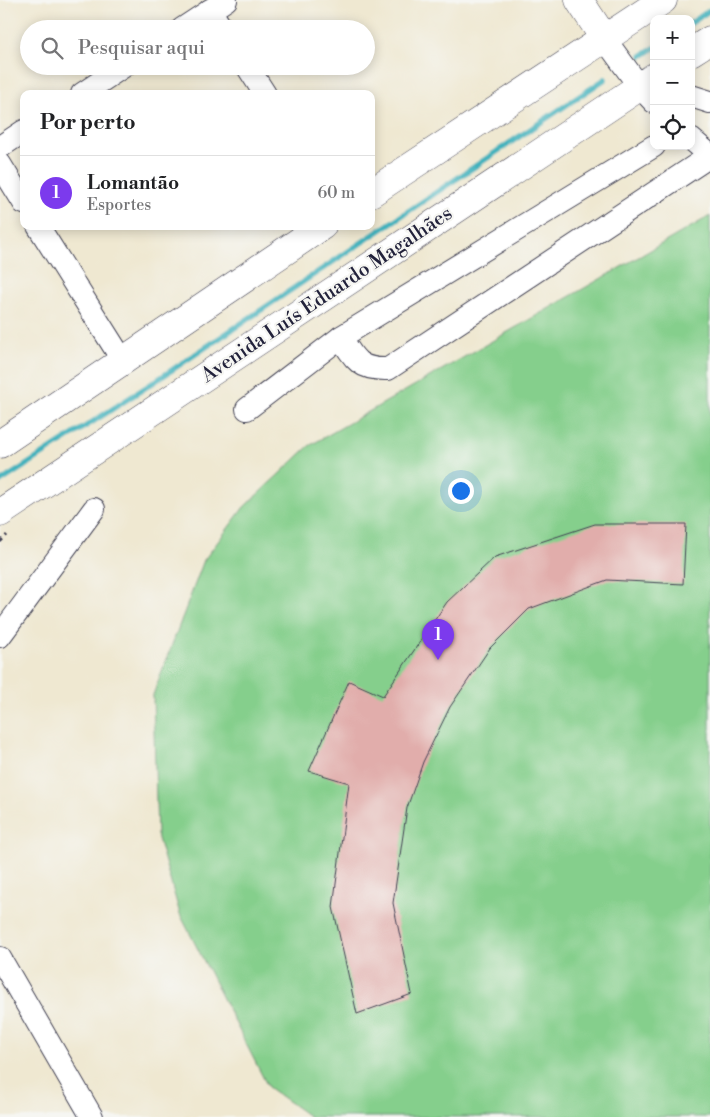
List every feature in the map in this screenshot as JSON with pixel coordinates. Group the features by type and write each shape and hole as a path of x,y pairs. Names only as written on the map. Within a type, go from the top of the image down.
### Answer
{"main road":[{"path":"579,0 604,38"},
{"path":"375,190 663,0"},
{"path":"695,49 710,40"},
{"name":"Avenida Luís Eduardo Magalhães","path":"0,513 650,90"},
{"path":"0,444 316,230"}],"street":[{"path":"203,20 219,13"},
{"path":"604,38 650,90"},
{"path":"88,90 110,75"},
{"path":"253,75 262,90"},
{"path":"695,97 710,102"},
{"path":"0,147 20,134"},
{"path":"341,336 351,355 370,369 388,369 710,155 695,142"},
{"path":"247,408 341,336 650,148"},
{"path":"0,164 20,196"},
{"path":"41,230 123,361"},
{"path":"0,636 94,509"},
{"path":"0,958 92,1117"}],"green space":[{"path":"710,216 710,1117 310,1117 268,1087 180,914 157,835 153,695 204,560 244,507 309,446"}],"building":[{"path":"595,524 686,524 683,584 607,580 529,609 490,648 450,707 423,762 407,808 393,903 412,994 357,1014 333,907 349,783 309,771 349,681 383,696 447,602 495,557"}],"waterway":[{"path":"695,20 710,10"},
{"path":"642,56 650,51"},
{"path":"0,482 154,382 605,79"}],"place":[{"name":"Lomantão","path":"438,660"}]}
